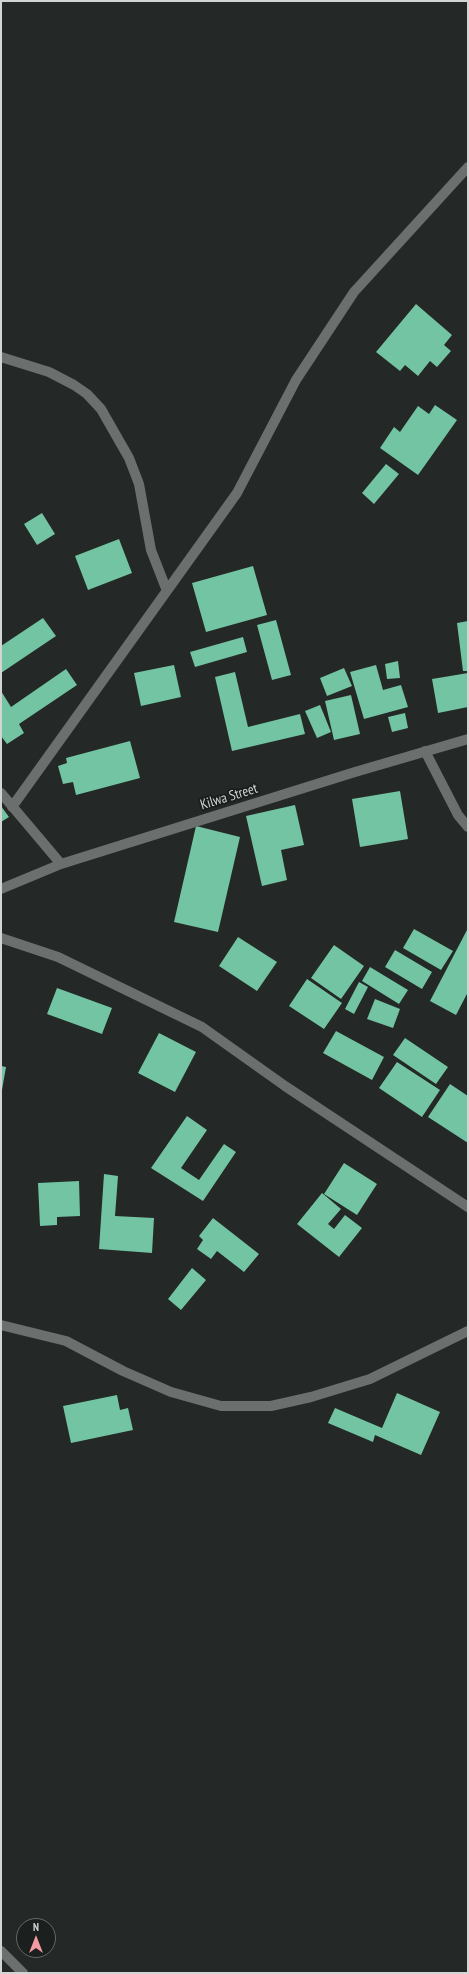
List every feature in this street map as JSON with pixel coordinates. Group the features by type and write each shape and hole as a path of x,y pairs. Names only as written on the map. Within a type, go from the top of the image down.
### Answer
{"street":[{"path":"12,807 237,493 296,380 354,292 468,167"},
{"path":"1,357 49,372 87,394 101,409 129,458 139,484 151,550 166,591"},
{"name":"Kilwa Street","path":"1,889 61,864 468,739"},
{"path":"425,751 458,815 468,827"},
{"path":"1,793 61,864"},
{"path":"1,938 58,956 202,1027 291,1090 468,1207"},
{"path":"1,1325 66,1341 123,1372 171,1392 222,1406 271,1406 311,1397 370,1379 468,1331"},
{"path":"1,1951 23,1973"}],"building":[{"path":"416,304 452,335 444,345 451,351 437,367 430,361 418,376 405,365 400,371 376,352"},
{"path":"435,405 457,420 418,475 380,448 394,427 400,432 418,406 429,414"},
{"path":"386,464 399,474 374,504 362,493"},
{"path":"42,513 55,534 37,545 24,524"},
{"path":"119,539 132,573 88,590 75,556"},
{"path":"253,566 267,615 206,632 192,583"},
{"path":"43,618 56,636 1,673 1,646"},
{"path":"276,620 291,675 272,680 257,625"},
{"path":"468,621 468,671 463,671 457,623"},
{"path":"243,637 247,652 195,667 190,652"},
{"path":"398,661 400,678 387,679 385,664"},
{"path":"174,665 181,697 141,706 134,673"},
{"path":"376,665 383,690 401,685 408,707 364,719 350,672"},
{"path":"344,668 352,686 327,696 320,678"},
{"path":"66,669 77,685 19,724 24,733 7,744 1,736 1,691 11,707"},
{"path":"235,672 248,727 300,714 305,734 232,751 215,677"},
{"path":"468,673 468,707 438,713 432,679"},
{"path":"351,695 360,734 334,740 325,701"},
{"path":"320,705 331,732 317,738 305,711"},
{"path":"405,713 408,728 392,732 388,717"},
{"path":"130,741 140,778 76,795 73,782 63,784 58,766 67,763 66,758"},
{"path":"400,791 408,839 360,847 352,799"},
{"path":"295,805 304,845 281,850 287,880 262,886 246,816"},
{"path":"1,806 9,817 1,822"},
{"path":"196,826 240,837 218,932 174,922"},
{"path":"468,928 468,992 456,1015 430,1001"},
{"path":"414,929 453,951 441,970 403,948"},
{"path":"238,937 277,962 257,991 219,966"},
{"path":"334,945 364,966 341,999 311,978"},
{"path":"395,950 432,972 422,989 385,967"},
{"path":"370,967 408,990 399,1004 362,981"},
{"path":"307,979 342,1003 324,1029 289,1006"},
{"path":"359,982 368,987 354,1014 345,1009"},
{"path":"57,988 112,1008 102,1034 47,1014"},
{"path":"375,999 400,1009 393,1028 367,1019"},
{"path":"336,1031 384,1057 372,1080 323,1053"},
{"path":"159,1033 196,1052 175,1092 138,1073"},
{"path":"405,1038 448,1067 436,1084 393,1055"},
{"path":"397,1062 440,1090 422,1117 379,1088"},
{"path":"1,1066 6,1067 2,1090 1,1090"},
{"path":"450,1084 468,1096 468,1143 428,1117"},
{"path":"187,1116 207,1130 181,1168 199,1180 224,1144 236,1152 203,1201 151,1168"},
{"path":"344,1163 377,1184 357,1215 324,1194"},
{"path":"104,1174 118,1176 115,1216 154,1218 152,1253 99,1249"},
{"path":"79,1181 80,1216 57,1217 57,1225 40,1226 38,1183"},
{"path":"322,1193 341,1209 328,1224 334,1229 345,1215 362,1228 339,1257 297,1224"},
{"path":"213,1218 259,1254 244,1272 217,1251 211,1259 197,1249 203,1240 199,1236"},
{"path":"192,1268 206,1280 181,1310 168,1299"},
{"path":"397,1393 440,1412 421,1455 375,1435 373,1442 328,1423 335,1408 382,1428"},
{"path":"117,1395 120,1410 128,1408 133,1430 71,1443 63,1406"}]}
